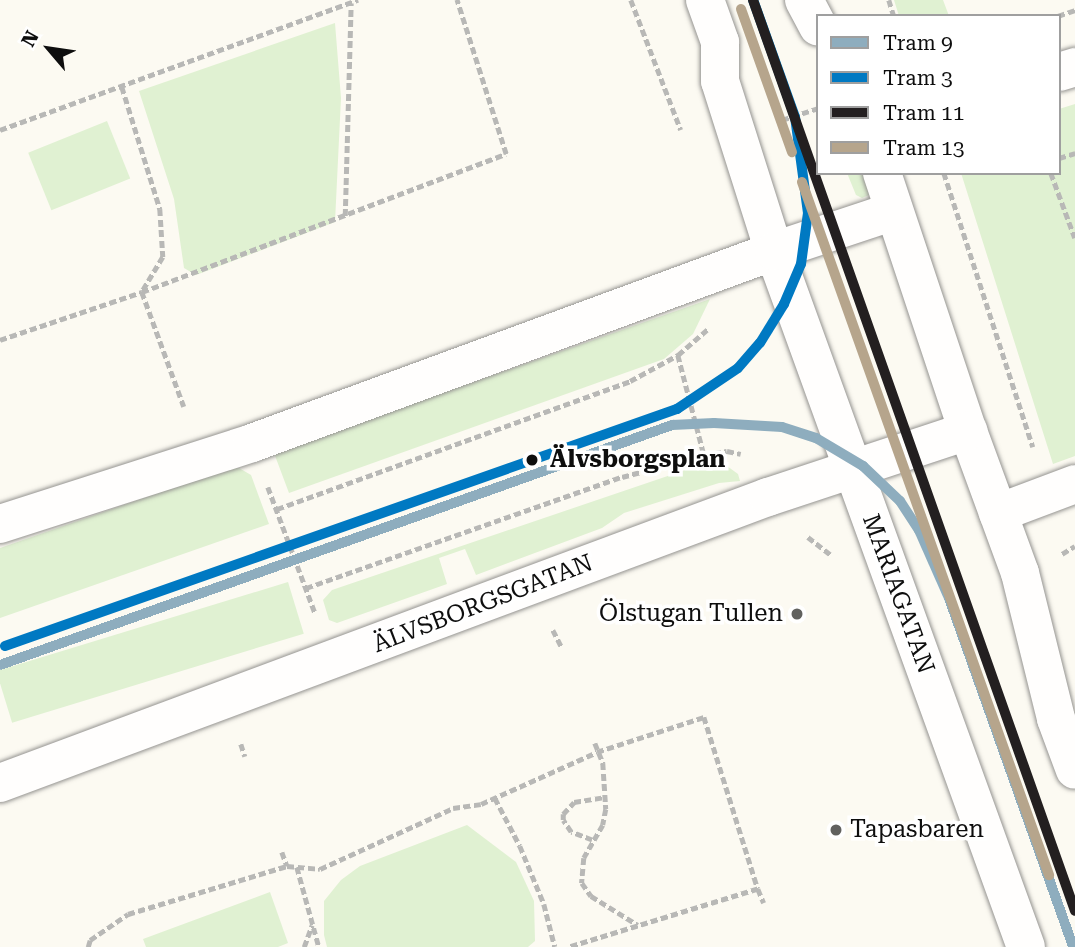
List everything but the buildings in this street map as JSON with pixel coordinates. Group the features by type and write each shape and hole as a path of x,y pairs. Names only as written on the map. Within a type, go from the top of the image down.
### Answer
{"street":[{"name":"MARIAGATAN","path":"705,0 720,43 720,81 774,251 1026,947"},
{"path":"804,0 816,22"},
{"path":"883,175 968,431 1020,573 1056,719 1075,770"},
{"path":"0,524 252,443 774,251 894,211"},
{"name":"ÄLVSBORGSGATAN","path":"0,783 768,497 968,431"},
{"path":"998,513 1061,489"}],"path":[{"path":"0,131 358,0"},
{"path":"0,340 142,292 506,154 457,0"},
{"path":"631,0 683,138"},
{"path":"345,216 351,4"},
{"path":"122,87 160,209 163,257 142,292"},
{"path":"945,175 1061,489 1064,553"},
{"path":"1052,175 1075,238"},
{"path":"142,292 184,407"},
{"path":"277,509 630,382 678,355 704,455 622,477 306,589"},
{"path":"252,443 334,660"},
{"path":"801,536 813,538 833,557"},
{"path":"548,620 561,646"},
{"path":"88,947 90,940 128,914 287,866 320,869 453,808 495,798 597,752 704,717 764,904"},
{"path":"595,743 603,763 605,797 603,825 592,840 581,870 585,890 639,926"},
{"path":"592,840 571,832 563,821 563,814 574,802 605,797"},
{"path":"495,798 525,857 544,904 555,947"},
{"path":"282,852 287,866"},
{"path":"298,867 319,947"},
{"path":"570,947 758,889"},
{"path":"304,947 313,924"}],"green space":[{"path":"894,0 943,0 948,14 898,14"},
{"path":"335,23 341,98 335,222 196,275 184,268 174,199 139,91"},
{"path":"1075,104 1075,456 1053,464 962,175 1061,175 1061,108"},
{"path":"107,121 130,178 51,210 28,153"},
{"path":"848,175 868,175 869,195 862,198 856,195"},
{"path":"710,299 693,334 664,359 289,493 274,453 277,451"},
{"path":"706,463 727,466 738,474 740,481 719,483 624,513 602,528 476,575 465,549 439,558 447,584 337,623 329,620 323,600 332,590"},
{"path":"230,468 239,468 251,475 269,524 0,618 0,548"},
{"path":"288,582 304,634 12,723 0,683 0,670"},
{"path":"467,825 516,862 534,901 535,941 528,947 327,947 324,935 324,901 341,880 360,866"},
{"path":"270,892 288,943 278,947 146,947 143,939"}],"tram line":[{"name":"3","path":"5,646 677,409 738,368 760,343 784,304 801,264 808,213 795,117 753,0"},
{"name":"11","path":"753,0 1075,911"},
{"name":"13","path":"741,9 792,152"},
{"name":"13","path":"802,182 1049,875"},
{"name":"9","path":"0,665 672,425 714,423 782,427 816,438 863,466 900,501 919,530 949,598 1073,947"}],"place":[{"name":"Älvsborgsplan","path":"532,460"},
{"name":"Ölstugan Tullen","path":"797,614"},
{"name":"Tapasbaren","path":"836,830"}]}
